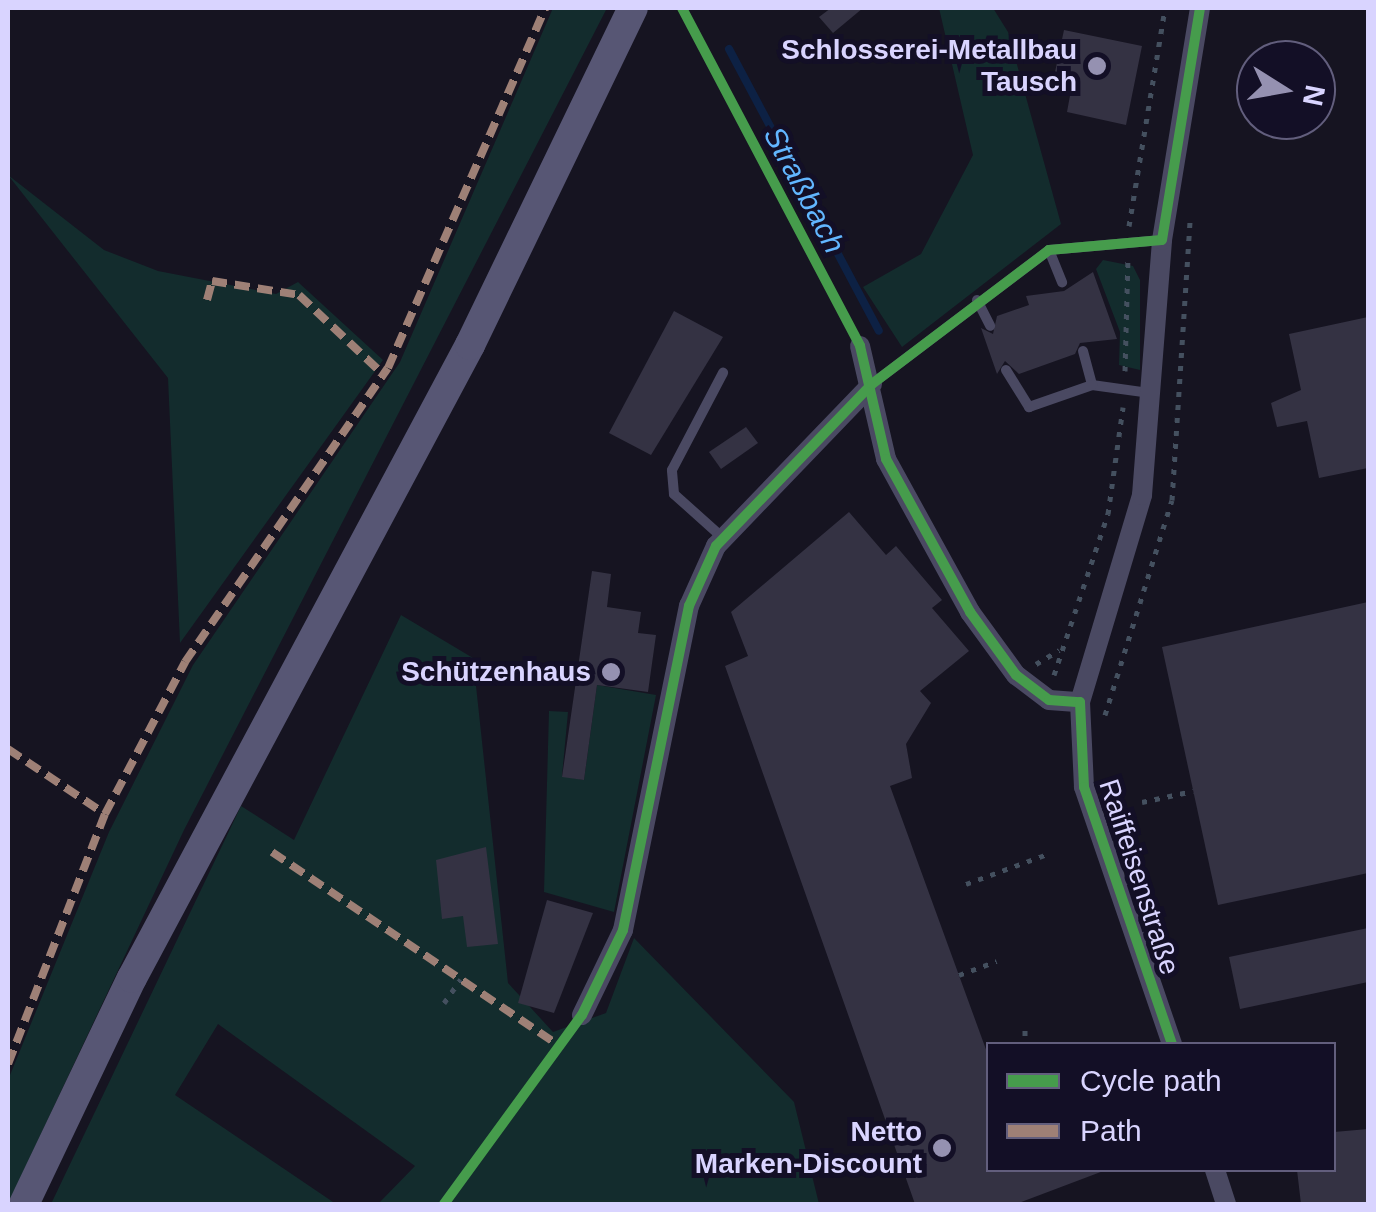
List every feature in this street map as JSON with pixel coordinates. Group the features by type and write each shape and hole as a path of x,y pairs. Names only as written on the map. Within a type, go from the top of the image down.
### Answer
{"main road":[{"path":"24,1204 132,978 470,345 633,8"}],"street":[{"name":"Raiffeisenstraße","path":"1171,1042 1084,787 1080,702 1142,495 1154,393 1162,240 1200,8"},
{"path":"860,346 872,384 886,459 970,612 1016,675 1049,700 1080,702"},
{"path":"582,1016 623,930 689,606 723,538 872,384"},
{"path":"1216,1172 1226,1204"}],"lane":[{"path":"872,384 1049,250 1128,239 1162,240"},
{"path":"1049,250 1062,283"},
{"path":"978,300 990,326"},
{"path":"1082,352 1092,386"},
{"path":"1006,370 1029,407 1092,386 1154,393"},
{"path":"723,372 672,470 674,494 723,538"}],"path":[{"path":"1059,650 1108,514 1124,390 1128,239 1164,8"},
{"path":"1104,734 1172,500 1193,200"},
{"path":"1142,802 1193,791"},
{"path":"966,884 1045,855"},
{"path":"959,975 997,962"},
{"path":"444,1003 461,979"},
{"path":"1025,1030 1026,1042"}],"green space":[{"path":"553,8 607,8 184,830 8,1204 8,1080 109,832 193,665 400,362"},
{"path":"939,8 993,8 1008,32 1061,224 902,347 863,287 921,254 973,155"},
{"path":"8,175 104,250 158,271 276,294 298,282 383,360 180,643 168,378"},
{"path":"1103,260 1133,266 1140,280 1140,370 1119,365 1120,332 1096,269"},
{"path":"401,615 473,658 508,983 553,1032 606,1013 634,938 794,1102 819,1204 378,1204 415,1166 218,1024 175,1095 336,1204 51,1204 241,806 294,840"},
{"path":"597,685 656,695 614,912 544,892 549,711 568,712 562,776 584,780"}],"building":[{"path":"831,8 863,8 833,33 819,17"},
{"name":"Schlosserei-Metallbau Tausch","path":"1064,30 1142,46 1126,125 1067,112 1071,90 1052,86"},
{"path":"1093,272 1117,339 1080,343 1075,354 1019,374 1005,361 997,374 981,328 993,334 997,316 1029,305 1026,296 1064,291"},
{"path":"674,311 723,337 651,455 609,433"},
{"path":"1368,317 1368,468 1319,478 1307,421 1277,427 1271,403 1301,390 1289,334"},
{"path":"746,427 758,443 721,469 709,452"},
{"path":"849,512 886,555 896,546 942,600 932,608 969,651 920,691 931,703 906,744 912,778 890,786 986,1050 986,1172 1101,1172 1016,1204 915,1204 725,666 748,656 731,612"},
{"name":"Schützenhaus","path":"592,571 611,574 607,607 641,612 638,633 656,635 648,692 597,685 584,780 562,777"},
{"path":"1368,602 1368,873 1218,905 1162,647"},
{"path":"486,847 498,944 467,947 463,916 442,919 436,860"},
{"path":"547,900 593,913 554,1013 518,1003"},
{"path":"1368,928 1368,982 1240,1009 1229,957"},
{"path":"1368,1129 1368,1204 1301,1204 1297,1172 1336,1172 1336,1132"}],"waterway":[{"name":"Straßbach","path":"729,49 879,331"}],"marked path":[{"path":"8,749 105,814 185,662 388,368 545,8"},
{"path":"207,300 212,281 299,295 384,375"},
{"path":"8,1064 105,814"},
{"path":"272,852 560,1046"}],"cycle path":[{"path":"682,8 860,346 886,459 970,612 1016,675 1049,700 1080,702 1084,787 1171,1042"},
{"path":"444,1204 582,1015 623,930 689,606 716,546 872,384 1049,250 1162,240 1200,8"}],"place":[{"name":"Schlosserei-Metallbau Tausch","path":"1097,66"},
{"name":"Schützenhaus","path":"611,672"},
{"name":"Netto Marken-Discount","path":"942,1148"}]}
